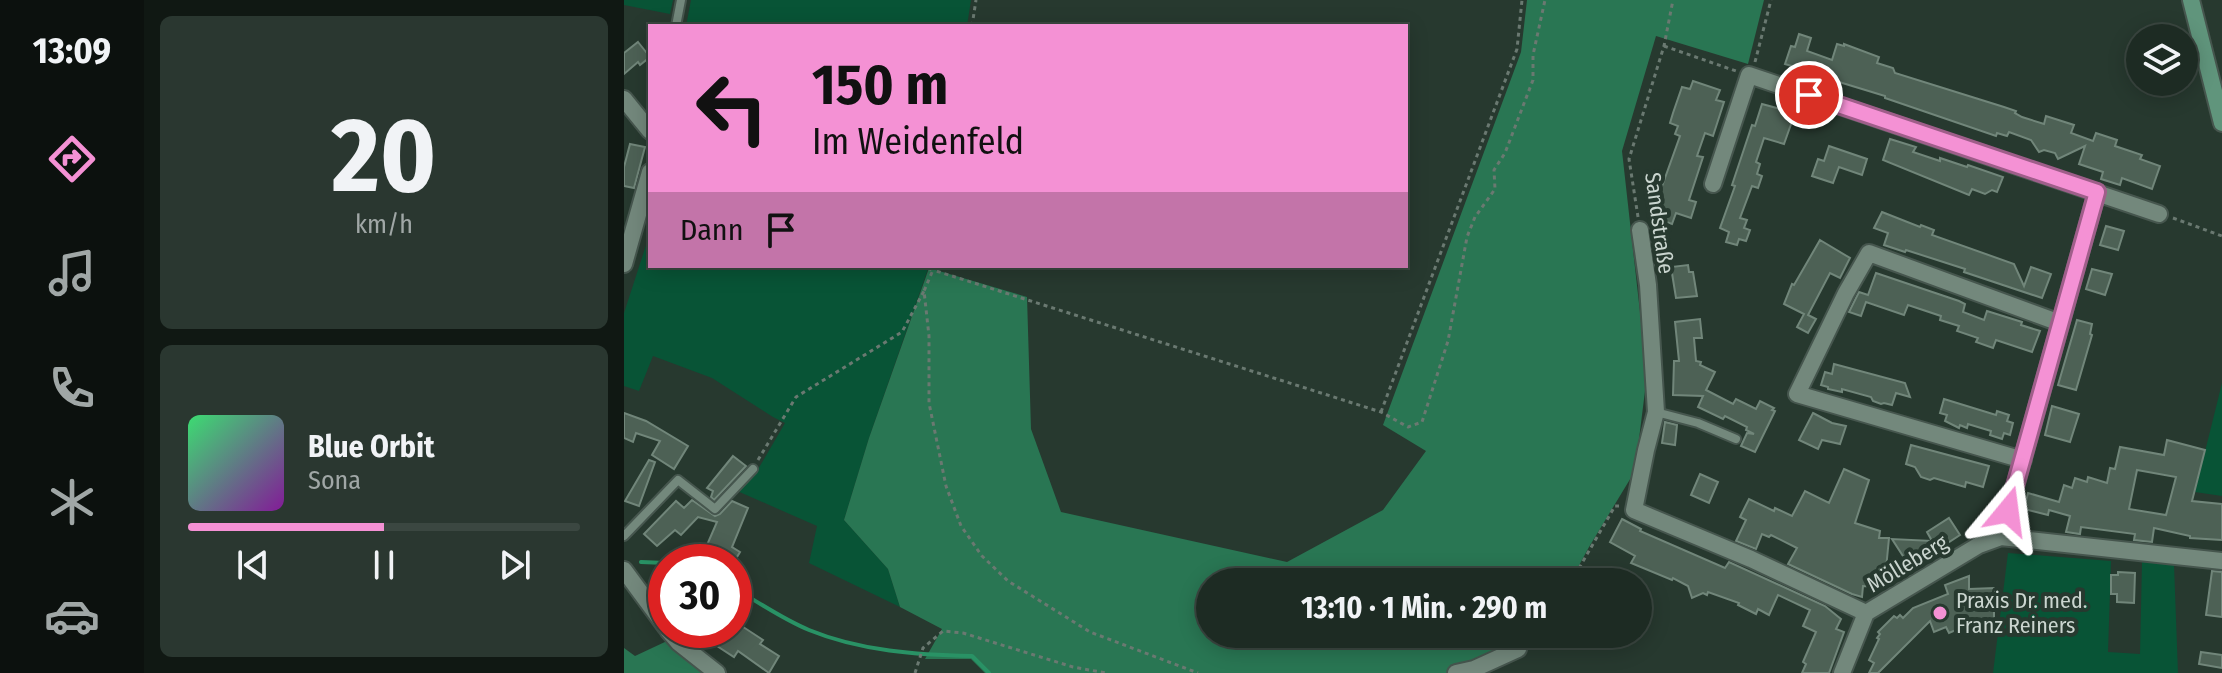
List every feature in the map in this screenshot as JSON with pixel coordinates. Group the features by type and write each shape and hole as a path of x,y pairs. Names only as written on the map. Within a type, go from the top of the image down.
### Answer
{"main road":[{"path":"2191,0 2222,123"}],"street":[{"path":"1713,184 1750,76 2159,214"},
{"path":"624,99 648,129"},
{"path":"624,264 648,179"},
{"path":"2097,192 2001,537 2222,561"},
{"name":"Sandstraße","path":"1634,510 1656,412 1648,285 1640,230"},
{"path":"2023,460 1797,394 1869,253 2060,323"},
{"path":"1634,510 1751,559 1866,613"},
{"name":"Mölleberg","path":"1842,673 1866,613 1979,545 2001,537"},
{"path":"624,570 648,602"},
{"path":"685,648 717,673"},
{"path":"1456,673 1474,669 1518,649"}],"lane":[{"path":"676,24 681,0"},
{"path":"1656,412 1698,423 1736,439"},
{"path":"624,536 678,480 715,509 753,469"}],"path":[{"path":"972,24 976,0"},
{"path":"1381,412 1517,49 1522,0"},
{"path":"753,469 796,397 902,332 933,268 1381,412 1408,427 1422,422 1448,341 1467,237 1475,217 1495,189 1494,170 1505,153 1533,80 1533,55 1545,0"},
{"name":"Sandstraße","path":"1640,230 1629,159 1664,46 1673,0"},
{"path":"1664,46 1750,76 1771,0"},
{"path":"2159,214 2222,236"},
{"path":"924,291 929,336 929,403 946,486 961,526 982,556 1008,581 1090,632 1198,673"},
{"path":"1579,568 1615,506 1634,510"},
{"path":"915,673 923,648 943,631 1073,667 1106,673"}],"green space":[{"path":"624,0 673,0 670,14 624,5"},
{"path":"691,0 971,0 967,24 686,24"},
{"path":"1527,0 1764,0 1748,64 1656,36 1622,151 1647,375 1635,471 1578,568 1196,568 1196,648 1518,649 1456,673 985,673 971,659 925,659 942,629 900,607 888,569 844,520 869,438 929,268 1027,297 1031,429 1061,512 1287,562 1383,510 1426,451 1383,425 1521,52"},
{"path":"648,239 648,268 928,268 844,520 888,569 900,607 809,563 817,526 735,490 757,471 785,423 712,378 653,356 639,391 624,386 624,313"},
{"path":"2222,383 2222,496 2195,492"},
{"path":"2008,553 2111,561 2108,652 2140,654 2142,562 2174,565 2178,673 1993,673"},
{"path":"624,648 635,656 652,648 676,648 708,673 624,673"}],"building":[{"path":"1799,34 1811,38 1807,51 1832,60 1837,44 1844,44 1879,57 1877,63 1893,68 1895,73 2016,111 2022,117 2044,124 2046,116 2074,125 2071,133 2093,141 2096,133 2117,140 2115,146 2142,155 2140,159 2160,166 2152,189 2122,178 2120,185 2101,179 2103,172 2079,164 2085,146 2058,159 2055,153 2039,152 2031,140 2009,132 2007,136 1997,133 1996,136 1785,64"},
{"path":"638,42 648,59 640,65 638,62 624,74 624,53"},
{"path":"1693,81 1720,90 1716,100 1724,102 1713,136 1705,133 1697,156 1703,157 1689,200 1696,202 1691,218 1676,213 1672,224 1661,220 1664,213 1658,211 1660,204 1656,203 1680,136 1675,134 1678,126 1670,123 1673,113 1682,87 1690,89"},
{"path":"1762,104 1795,113 1784,144 1764,138 1756,162 1760,164 1757,174 1762,176 1758,188 1752,186 1740,218 1747,220 1744,228 1750,230 1746,241 1739,239 1737,245 1726,242 1729,232 1720,228 1752,125 1755,126"},
{"path":"1890,139 1916,147 1913,152 2003,177 1997,192 1992,190 1985,194 1972,189 1969,195 1883,160"},
{"path":"630,144 645,147 634,188 624,186 624,167"},
{"path":"1829,146 1867,159 1862,175 1839,167 1833,183 1812,176 1818,159 1824,161"},
{"path":"1882,212 1934,230 1932,235 2014,264 2024,286 2031,267 2051,274 2042,298 1964,272 1965,269 1884,245 1888,233 1874,228"},
{"path":"2106,226 2124,231 2118,250 2100,245"},
{"path":"1820,240 1850,258 1840,278 1830,273 1808,315 1816,319 1808,333 1797,327 1804,314 1784,304 1792,284"},
{"path":"1688,265 1689,272 1693,272 1697,296 1676,298 1671,267"},
{"path":"2092,269 2112,274 2105,295 2086,289"},
{"path":"1876,273 1959,301 1965,304 1963,312 1984,320 1987,311 2040,331 2032,352 1996,340 1993,348 1976,342 1978,338 1957,331 1959,326 1940,320 1941,316 1908,305 1904,315 1866,302 1861,316 1849,312 1859,292 1868,295"},
{"path":"1700,319 1702,338 1694,338 1696,361 1715,372 1706,390 1733,404 1736,399 1756,409 1760,401 1774,408 1755,452 1741,446 1747,433 1754,434 1725,416 1723,419 1698,407 1703,396 1673,395 1674,361 1679,361 1675,322"},
{"path":"2077,320 2092,324 2092,335 2076,390 2058,385"},
{"path":"1834,364 1905,383 1910,397 1896,393 1892,405 1881,404 1871,397 1842,389 1842,392 1828,389 1821,385 1825,372 1832,374"},
{"path":"1944,399 1996,415 1997,411 2009,415 2007,421 2013,423 2010,435 2004,433 2002,439 1990,435 1991,431 1968,424 1967,428 1960,425 1959,428 1945,421 1947,415 1940,413"},
{"path":"2052,406 2079,414 2070,442 2045,435"},
{"path":"624,413 646,421 688,446 674,469 652,455 660,441 636,433 633,442 624,438"},
{"path":"1813,413 1846,426 1840,444 1822,440 1818,449 1799,440"},
{"path":"1665,422 1677,425 1675,445 1662,443"},
{"path":"2167,440 2205,450 2192,501 2222,504 2222,540 2190,538 2154,528 2152,542 2134,540 2135,534 2081,527 2080,534 2066,532 2070,516 2049,510 2048,515 2024,509 2028,493 2059,502 2064,485 2072,488 2075,478 2087,482 2088,477 2107,483 2110,468 2115,469 2120,447 2164,455","holes":["2137,470 2176,477 2166,515 2129,509"]},
{"path":"1911,445 1989,466 1983,487 1966,482 1965,487 1921,477 1915,467 1906,464"},
{"path":"733,456 746,466 714,500 711,497 713,491 707,488"},
{"path":"649,460 655,462 639,506 625,501"},
{"path":"1844,469 1869,480 1855,523 1880,531 1879,538 1889,538 1885,579 1882,579 1880,587 1863,586 1862,597 1788,564 1797,548 1771,535 1762,534 1756,549 1736,541 1746,520 1740,517 1749,499 1792,516 1805,491 1829,503"},
{"path":"1700,474 1718,482 1709,503 1691,495"},
{"path":"692,500 715,516 732,501 748,508 733,544 707,544 717,522 698,517 681,535 675,530 659,544 655,544 644,534 676,501 684,508"},
{"path":"1949,518 1960,535 1910,567 1892,539 1932,541 1927,532"},
{"path":"1622,519 1640,531 1725,568 1729,562 1825,606 1841,619 1836,629 1844,632 1829,673 1802,673 1806,664 1803,662 1816,632 1803,626 1810,610 1778,595 1769,615 1758,609 1756,614 1739,603 1708,592 1707,595 1703,593 1692,598 1688,586 1652,572 1652,568 1631,563 1635,556 1610,542"},
{"path":"2212,571 2222,572 2222,617 2206,615"},
{"path":"2118,572 2135,573 2134,603 2117,602 2117,594 2111,594 2111,575 2118,575"},
{"path":"1969,576 1969,589 1994,588 1994,620 1963,621 1963,627 1949,633 1946,627 1934,632 1930,621 1878,673 1869,673 1874,663 1869,660 1879,639 1878,632 1894,616 1903,618 1913,608 1948,594 1945,585"},
{"path":"752,633 763,640 760,644 779,656 769,673 738,651 734,657 720,648 752,648"},
{"path":"2201,652 2222,655 2222,668 2199,664"}],"waterway":[{"path":"641,562 648,562"},
{"path":"752,599 790,621 828,637 889,650 972,656 989,673"}],"place":[{"name":"Praxis Dr. med. Franz Reiners","path":"1940,613"}],"route":[{"path":"1809,95 2097,192 2008,511"}]}
